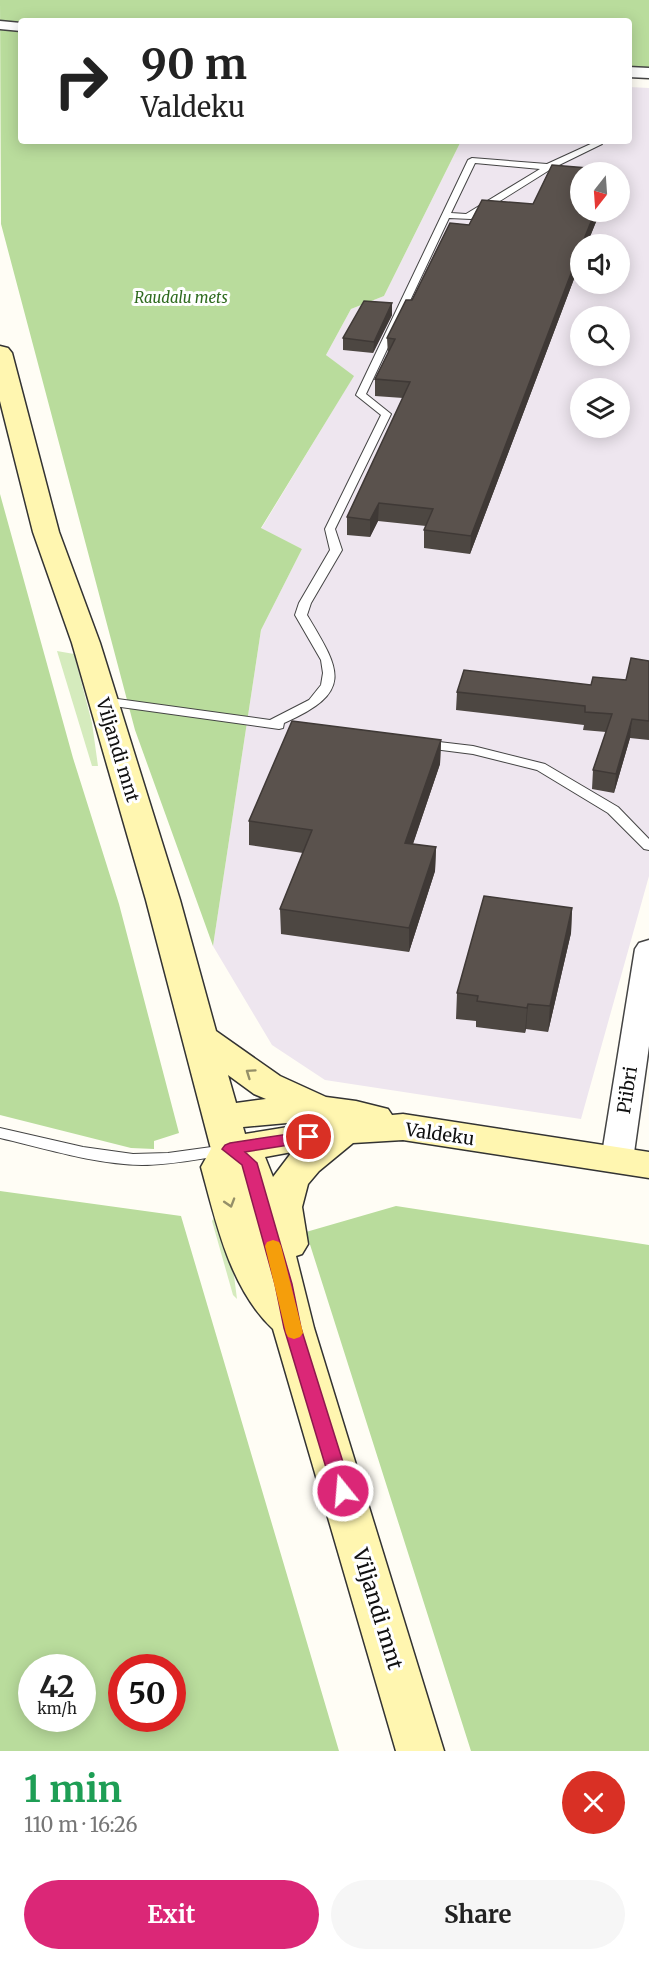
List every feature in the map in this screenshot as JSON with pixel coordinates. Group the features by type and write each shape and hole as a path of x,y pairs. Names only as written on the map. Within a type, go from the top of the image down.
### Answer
{"main road":[{"name":"Viljandi mnt","path":"0,353 46,532 86,643 162,900 226,1133 250,1163 284,1284 293,1328 420,1751"},
{"path":"198,1035 267,1085 333,1120 290,1179 283,1201 289,1253 284,1284"},
{"name":"Valdeku","path":"226,1133 333,1120 404,1127 633,1162"},
{"name":"Viljandi mnt","path":"226,1133 220,1167 231,1206 258,1281 293,1328"}],"street":[{"path":"0,25 18,27"},
{"path":"632,72 649,73"},
{"name":"Piibri","path":"633,1162 649,949"}],"lane":[{"path":"446,215 468,217 548,167 598,144"},
{"path":"271,724 298,712 319,699 327,684 327,661 301,615 305,603 336,550 330,530 386,414 362,395 472,160 548,167"},
{"path":"103,701 295,727"},
{"path":"414,742 473,750 541,767 613,810 649,846"},
{"path":"0,1133 96,1155 135,1159 168,1158 226,1133"}],"shaded area":[{"path":"632,87 649,88 649,876 581,1119 325,1080 272,1045 213,946 261,630 302,549 261,529 353,377 326,355 351,309 384,296 460,144 632,144"}],"green space":[{"name":"Raudalu mets","path":"0,0 649,0 649,74 632,74 632,18 18,18 18,144 460,144 384,296 351,309 326,355 354,376 261,528 302,549 261,630 213,946 135,730 1,224"},
{"path":"0,494 73,758 119,904 179,1133 154,1141 154,1149 131,1148 0,1115"},
{"path":"57,651 74,654 92,723 98,766 92,766"},
{"path":"0,1191 181,1216 339,1751 0,1751"},
{"path":"396,1206 649,1245 649,1751 471,1751 306,1232"},
{"path":"216,1214 231,1252 237,1299 233,1295 212,1221"}],"building":[{"path":"552,165 570,167 570,222 591,222 586,234 570,234 570,276 471,536 424,530 433,509 379,503 370,520 347,517 410,382 375,379 395,339 387,338 406,300 412,300 450,223 469,225 482,200 533,204"},
{"path":"364,301 392,303 374,342 343,338"},
{"path":"631,658 649,661 649,721 632,719 616,774 593,770 612,714 585,712 585,706 457,692 464,670 591,685 593,677 626,680"},
{"path":"292,721 441,740 405,843 436,847 409,928 280,909 312,830 249,821"},
{"path":"484,896 572,908 550,1006 528,1004 527,1008 477,1001 478,996 457,993"}],"slow traffic":[{"path":"273,1246 294,1333"}],"route":[{"path":"309,1137 230,1149 250,1163 284,1284 293,1328 343,1491"}]}
